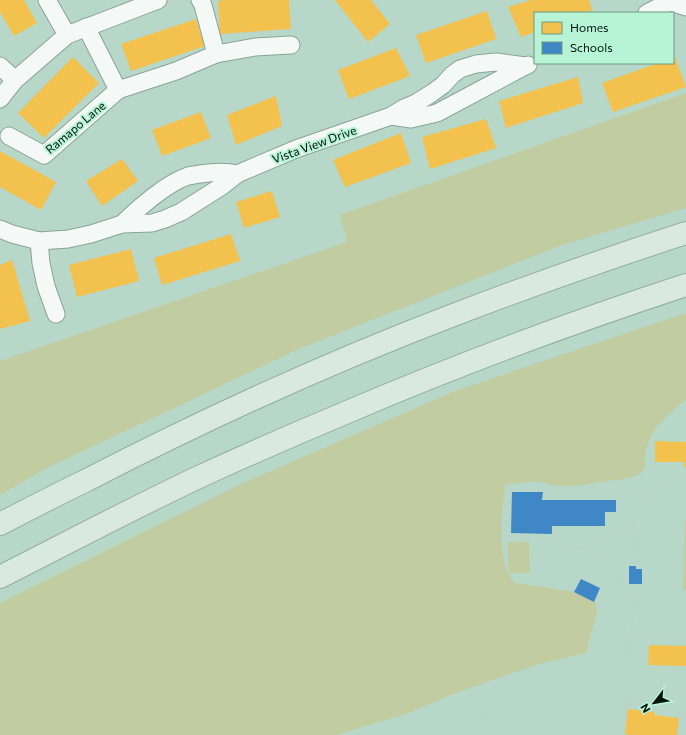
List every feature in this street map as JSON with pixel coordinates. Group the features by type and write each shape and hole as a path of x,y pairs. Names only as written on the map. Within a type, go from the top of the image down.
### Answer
{"highway":[{"path":"0,524 188,429 355,354 515,291 686,233"},
{"path":"0,577 85,533 202,476 332,418 532,338 686,285"}],"street":[{"path":"47,0 67,35"},
{"path":"0,99 15,80 67,35 158,0"},
{"path":"200,0 216,54"},
{"path":"649,12 659,6 673,6"},
{"path":"86,27 118,90"},
{"name":"Ramapo Lane","path":"9,136 44,155 118,90 176,71 216,54 255,47 291,45"},
{"name":"Vista View Drive","path":"0,229 12,234 40,241 68,239 91,234 122,224 152,223 165,219 181,212 226,184 237,174 296,149 391,116 432,93 460,69 476,64 496,62 531,64"},
{"name":"Vista View Drive","path":"391,116 411,120 437,114 531,64"},
{"path":"0,66 15,80"},
{"name":"Vista View Drive","path":"122,224 132,214 170,185 188,176 211,172 227,172 237,174"},
{"path":"170,185 178,200 181,212"},
{"path":"40,241 41,263 46,286 56,314"}],"path":[{"path":"560,550 584,547 633,526 649,499 664,479 672,475 686,474"},
{"path":"562,557 556,539 508,537 509,489 544,489 554,493 620,489 633,492 649,499"},
{"path":"633,526 640,564"},
{"path":"584,547 609,561 616,571 624,593 629,598 636,599 626,660 627,704 623,735"},
{"path":"630,635 686,639"},
{"path":"670,710 672,697 681,690 686,690"},
{"path":"478,703 490,735"},
{"path":"627,704 670,710 683,714 686,732"},
{"path":"608,735 607,734 625,714"}],"green space":[{"path":"686,93 686,208 562,245 299,349 47,468 0,495 0,361 347,242 340,215"},
{"path":"686,313 686,399 656,427 645,452 645,467 640,474 630,478 574,486 556,486 536,481 505,485 501,536 502,550 509,574 515,583 574,592 596,602 597,612 586,653 539,664 453,694 406,714 336,735 0,735 0,603 241,484 455,391"},
{"path":"685,519 686,590 683,590"},
{"path":"508,542 529,542 530,573 508,573"}],"building: Homes":[{"path":"0,0 24,0 37,23 14,36 0,12"},
{"path":"289,0 291,29 220,34 218,1"},
{"path":"335,0 371,0 390,24 368,42"},
{"path":"531,0 589,0 592,10 587,12 534,12 534,32 521,37 508,7"},
{"path":"487,11 496,39 426,63 416,35"},
{"path":"196,19 205,46 131,71 121,44"},
{"path":"396,48 410,76 349,99 338,70"},
{"path":"73,57 99,83 44,138 18,113"},
{"path":"674,58 686,87 613,112 602,83 655,64 674,64"},
{"path":"578,77 583,103 506,128 499,101"},
{"path":"276,96 282,126 236,145 227,115"},
{"path":"201,112 211,138 162,156 152,130"},
{"path":"486,119 496,148 430,169 422,137"},
{"path":"401,133 411,163 345,187 333,160"},
{"path":"0,151 56,182 41,210 0,187"},
{"path":"122,159 138,181 102,206 86,181"},
{"path":"272,191 280,217 244,228 236,202"},
{"path":"231,234 240,261 162,285 154,258"},
{"path":"131,249 139,281 77,297 69,265"},
{"path":"12,260 30,321 0,329 0,265"},
{"path":"655,441 686,442 686,467 684,467 684,462 655,462"},
{"path":"649,645 686,646 686,666 648,665"},
{"path":"628,709 655,712 654,715 679,718 677,735 625,734"}],"building: Schools":[{"path":"512,492 543,492 542,500 616,500 616,512 605,512 605,526 552,526 552,534 511,533"},
{"path":"629,566 636,566 636,569 642,569 642,584 629,584"},
{"path":"581,579 600,588 594,602 574,592"}]}
